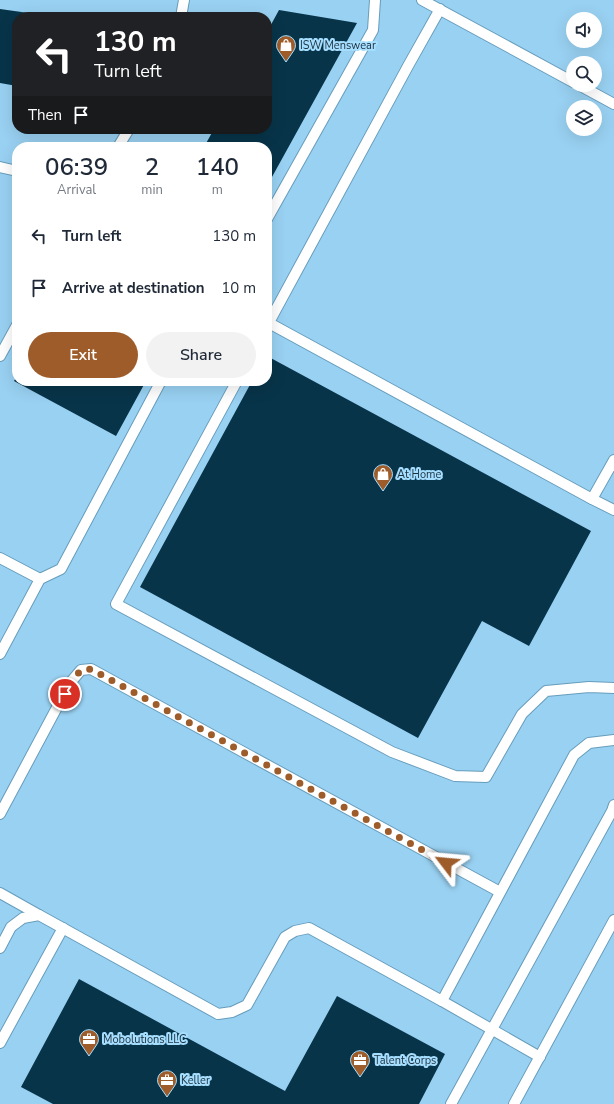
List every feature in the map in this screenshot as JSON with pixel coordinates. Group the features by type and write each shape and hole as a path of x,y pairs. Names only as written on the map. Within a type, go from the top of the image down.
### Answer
{"lane":[{"path":"182,12 184,0"},
{"path":"272,210 372,30 375,0"},
{"path":"422,0 566,78"},
{"path":"272,317 440,9"},
{"path":"592,92 614,104"},
{"path":"0,167 12,170"},
{"path":"272,326 614,510"},
{"path":"0,356 12,334"},
{"path":"0,654 40,579 61,569 159,386"},
{"path":"234,386 116,604 392,752 455,776 486,777 522,714 546,691 614,688"},
{"path":"592,499 614,460"},
{"path":"0,558 40,579"},
{"path":"0,814 70,683 81,670 91,669 500,892"},
{"path":"442,1001 574,755 589,743 614,740"},
{"path":"451,1104 493,1030 614,805"},
{"path":"0,894 218,1014 232,1012 247,1005 285,937 295,931 309,928 540,1057"},
{"path":"0,948 11,927 23,918 39,915"},
{"path":"514,1104 614,920"},
{"path":"0,1043 63,928"}],"building":[{"path":"0,9 21,12 12,12 12,85 0,83"},
{"path":"279,10 357,23 272,177 272,142 207,142 211,134 272,134 272,23"},
{"path":"272,359 591,531 529,646 482,621 418,738 140,587 249,386 272,386"},
{"path":"23,386 143,386 116,436"},
{"path":"79,979 285,1091 337,996 445,1054 419,1104 53,1104 21,1087"}],"place":[{"name":"ISW Menswear","path":"286,62"},
{"name":"At Home","path":"383,491"},
{"name":"Mobolutions LLC","path":"89,1056"},
{"name":"Talent Corps","path":"360,1077"},
{"name":"Keller","path":"167,1097"}],"route":[{"path":"65,694 70,683 81,670 91,669 446,863"}]}
